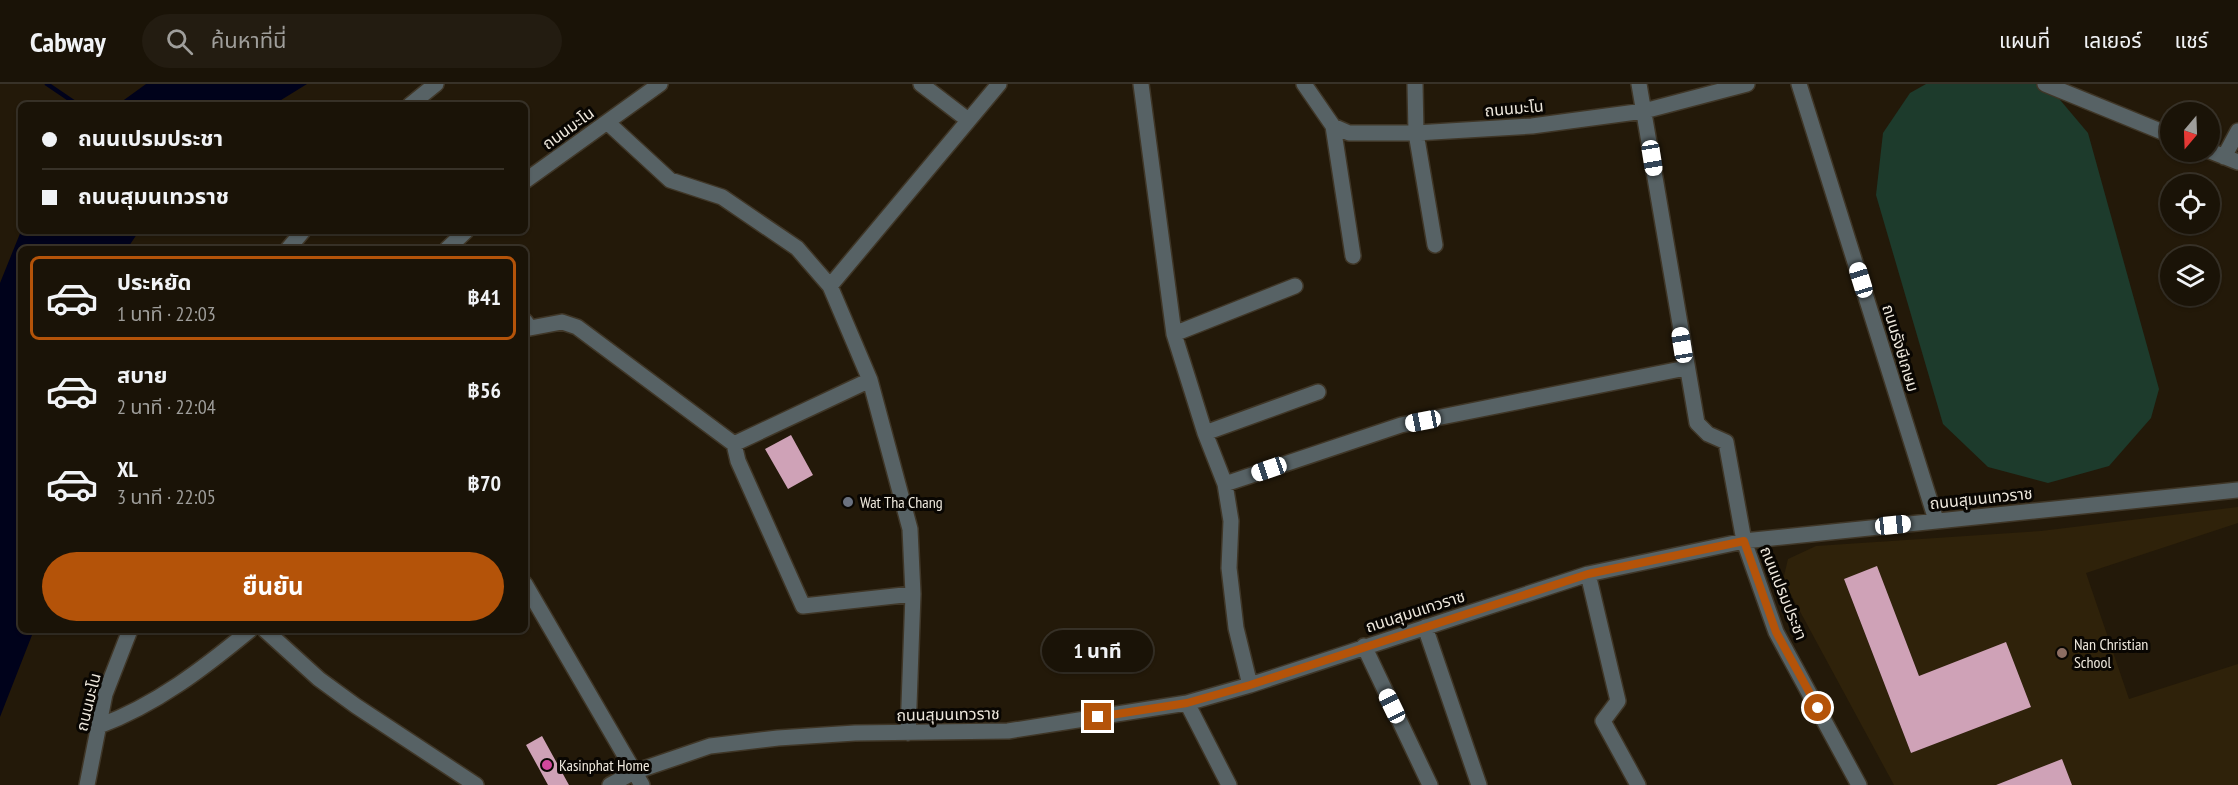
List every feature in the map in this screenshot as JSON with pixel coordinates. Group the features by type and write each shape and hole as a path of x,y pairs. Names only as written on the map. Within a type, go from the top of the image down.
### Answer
{"street":[{"path":"414,102 436,84"},
{"name":"ถนนมะโน","path":"528,179 660,84"},
{"path":"921,84 968,120"},
{"path":"830,286 999,84"},
{"path":"1141,84 1174,334 1205,433 1225,484 1231,521 1229,568 1236,628 1250,685"},
{"path":"1304,84 1333,126 1353,256"},
{"path":"1415,84 1416,133 1435,245"},
{"name":"ถนนเปรมประชา","path":"1639,84 1697,423 1708,434 1726,442 1744,541 1776,632 1859,785"},
{"name":"ถนนมะโน","path":"1333,126 1349,133 1416,133 1532,126 1644,111 1747,84"},
{"name":"ถนนรังษีเกษม","path":"1799,84 1936,520"},
{"path":"2045,84 2160,131"},
{"path":"607,122 670,180 722,197 797,248 830,286 870,381 910,530 913,594 908,733"},
{"path":"2224,157 2238,132"},
{"path":"290,246 300,234"},
{"path":"1174,334 1295,286"},
{"path":"528,324 531,328 562,322 577,327 734,444 738,460 803,606 913,594"},
{"path":"1225,484 1401,425 1686,368"},
{"path":"734,444 870,381"},
{"path":"1205,433 1318,392"},
{"name":"ถนนสุมนเทวราช","path":"610,785 638,779 710,747 778,738 1008,731 1187,703 1250,685 1588,574 1744,541 2238,490"},
{"path":"1588,574 1618,701 1603,721 1638,785"},
{"path":"528,589 638,779"},
{"path":"1425,627 1479,785"},
{"name":"ถนนมะโน","path":"87,785 105,694 129,633"},
{"path":"99,726 132,714 215,659 246,633"},
{"path":"268,633 320,679 356,706 476,785"},
{"path":"1364,646 1430,785"},
{"path":"1187,703 1228,785"}],"shaded area":[{"name":"Nan Christian School","path":"2238,507 2238,523 2086,573 2129,699 2238,664 2238,785 2072,785 2062,760 1996,785 1894,785 1783,580 1788,559 1816,546 2041,531","holes":["1876,567 1919,676 2006,643 2031,707 1911,753 1844,579"]}],"green space":[{"path":"1926,84 2039,84 2050,88 2088,133 2159,389 2151,418 2109,466 2048,483 1988,467 1943,424 1876,195 1883,133 1910,93"}],"water":[{"path":"146,84 307,84 278,102 121,102"},
{"path":"20,234 137,234 129,246 18,246 18,633 33,633 0,717 0,283"}],"building":[{"path":"791,435 813,475 788,489 765,449"},
{"path":"1877,566 1919,676 2006,642 2031,707 1911,753 1844,579"},
{"name":"Kasinphat Home","path":"542,736 569,785 548,785 526,745"},
{"path":"2062,759 2072,785 1996,785"}],"waterway":[{"path":"47,84 74,102"}],"place":[{"name":"Wat Tha Chang","path":"848,502"},
{"name":"Nan Christian School","path":"2062,653"},
{"name":"Kasinphat Home","path":"547,765"}],"route":[{"path":"1098,717 1187,703 1250,685 1588,574 1744,541 1776,632 1818,708"}]}
